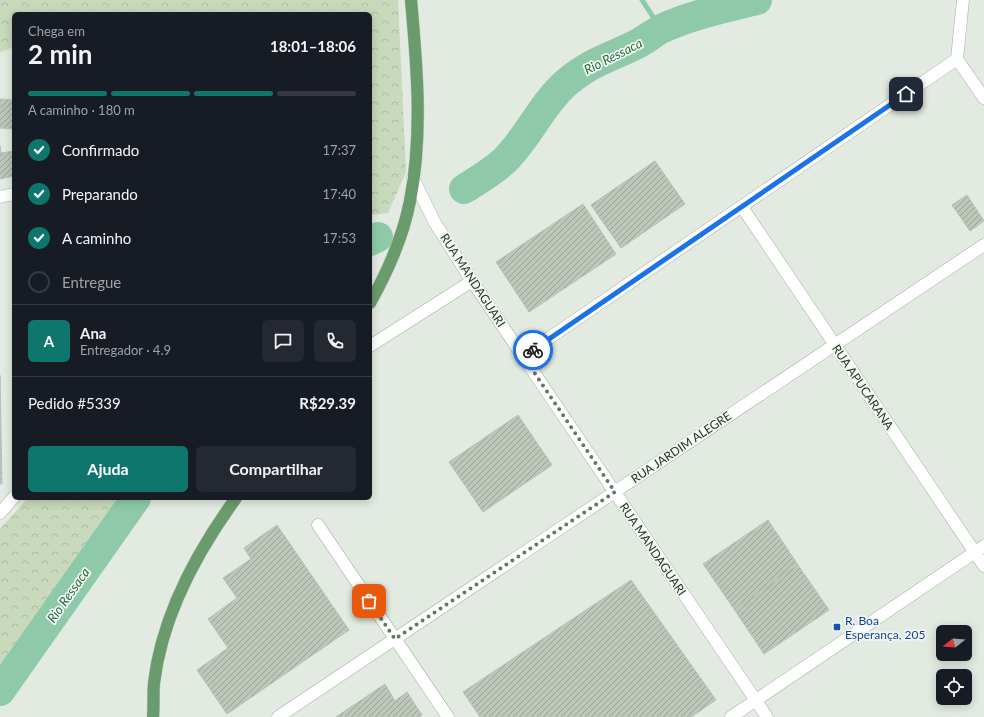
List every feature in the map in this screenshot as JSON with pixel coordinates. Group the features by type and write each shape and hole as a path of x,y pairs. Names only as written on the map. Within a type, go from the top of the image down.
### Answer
{"main road":[{"path":"372,299 385,274 397,245 410,201 413,178 417,139 417,101 416,56 411,0"},
{"path":"153,717 156,671 160,651 172,612 189,573 214,529 235,500"}],"street":[{"path":"963,0 957,59 984,98"},
{"path":"523,356 957,59"},
{"name":"RUA MANDAGUARI","path":"413,178 435,223 472,281 767,717"},
{"path":"0,197 12,194"},
{"name":"RUA APUCARANA","path":"742,207 834,345 979,550 984,566"},
{"name":"RUA JARDIM ALEGRE","path":"278,717 984,245"},
{"path":"372,345 472,281"},
{"path":"0,513 12,499"},
{"path":"318,525 448,717"},
{"path":"731,717 979,550"}],"green space":[{"path":"0,0 398,0 406,172 388,213 372,215 372,12 12,12 12,48 0,52"},
{"path":"26,500 125,500 0,678 0,529"}],"building":[{"path":"0,99 12,100 12,129 0,128"},
{"path":"0,146 1,153 12,151 12,176 0,179"},
{"path":"655,161 685,204 621,248 591,205"},
{"path":"967,195 984,221 970,231 952,205"},
{"path":"583,204 616,254 529,312 496,262"},
{"path":"0,375 2,484 0,484"},
{"path":"518,415 552,465 483,512 449,462"},
{"path":"768,520 798,565 734,609 703,564"},
{"path":"277,525 349,630 227,714 197,670 228,648 208,619 237,598 223,578 251,559 244,548"},
{"path":"798,565 829,610 764,654 734,609"},
{"path":"631,580 716,700 691,717 480,717 463,692"},
{"path":"385,684 395,701 407,692 422,715 419,717 336,717"}],"waterway":[{"path":"642,0 661,29"},
{"name":"Rio Ressaca","path":"464,189 504,161 513,152 549,101 566,83 583,70 638,43 672,24 708,12 757,0"},
{"name":"Rio Ressaca","path":"372,240 378,237"},
{"name":"Rio Ressaca","path":"0,691 135,500"}],"way so far":[{"path":"369,601 395,639 615,492 523,356 533,350"}],"place":[{"name":"R. Boa Esperança, 205","path":"837,627"}],"route":[{"path":"533,350 906,94"}]}
